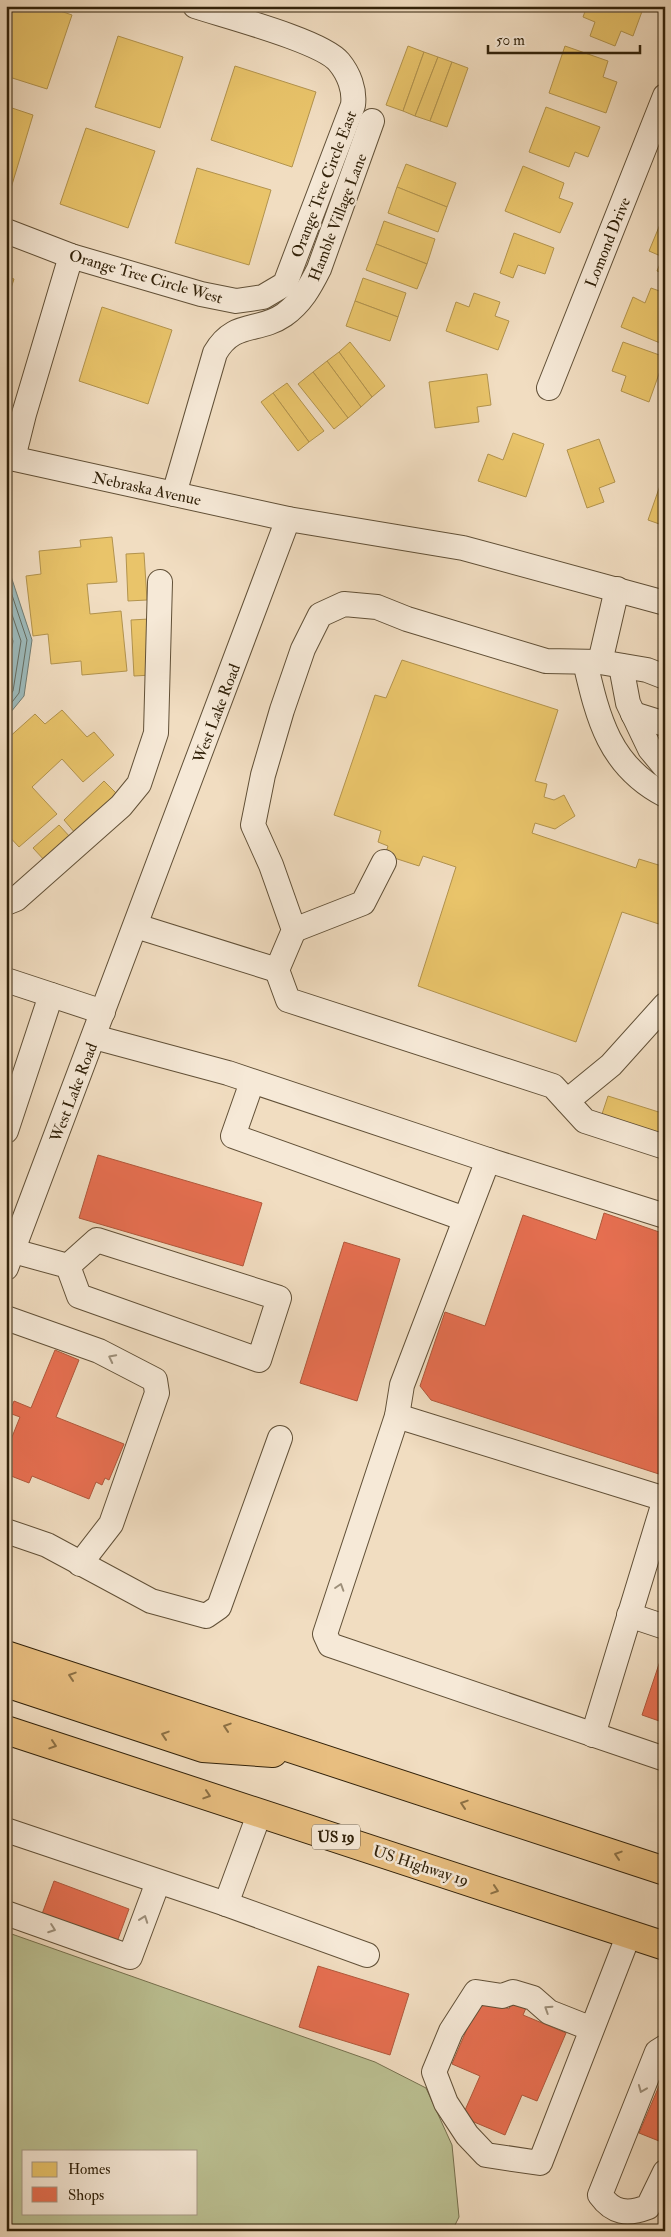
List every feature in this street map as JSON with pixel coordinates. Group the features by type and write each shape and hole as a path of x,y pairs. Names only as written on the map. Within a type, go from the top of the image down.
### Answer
{"highway":[{"path":"6,1655 665,1871"},
{"path":"6,1683 203,1748 316,1756"},
{"name":"US Highway 19","path":"6,1730 665,1946"}],"street":[{"name":"Orange Tree Circle East","path":"195,6 312,44 339,61 354,91 353,104 285,284"},
{"name":"Lomond Drive","path":"548,388 664,101"},
{"name":"Hamble Village Lane","path":"174,494 215,353 222,341 234,332 266,324 283,316 298,304 310,288 319,269 372,121"},
{"name":"Orange Tree Circle West","path":"6,231 71,256 201,294 236,301 263,298 285,284"},
{"path":"9,458 71,256"},
{"name":"Nebraska Avenue","path":"9,458 288,519"},
{"path":"288,519 463,548 665,603"},
{"name":"West Lake Road","path":"8,1256 104,1012 288,519"},
{"path":"6,903 16,899 121,806 138,784 156,734 160,582"},
{"path":"618,589 595,706 606,737 625,764 665,795"},
{"path":"665,677 647,670 602,663 546,661 407,619 378,607 344,604 320,615 303,648 263,775 253,825 271,865 294,930 277,970 288,1000 553,1086 585,1121 665,1147"},
{"path":"602,663 628,702 650,750 665,767"},
{"path":"633,714 665,724"},
{"path":"294,930 363,903 384,862"},
{"path":"136,926 277,970"},
{"path":"6,980 104,1012"},
{"path":"6,1131 51,995"},
{"path":"566,1101 611,1065 665,1005"},
{"path":"94,1037 228,1072 252,1082 488,1160 665,1216"},
{"path":"252,1082 233,1136 465,1219"},
{"path":"488,1160 402,1385 397,1416 324,1634 330,1645 665,1759"},
{"path":"97,1240 279,1298 259,1360 78,1296 68,1266 97,1240"},
{"path":"8,1256 68,1266"},
{"path":"6,1318 99,1351 155,1380 157,1393 111,1524 80,1564"},
{"path":"397,1416 665,1499 593,1735"},
{"path":"6,1531 47,1545 151,1601 206,1616 219,1607 280,1438"},
{"path":"629,1615 665,1627"},
{"path":"226,1904 260,1812"},
{"path":"6,1830 226,1904 367,1955"},
{"path":"6,1913 130,1957 158,1882"},
{"path":"592,2029 549,2012 532,1998 514,1992 502,1996 476,1992 451,2031 434,2072 446,2104 467,2135 486,2155 540,2163 629,1934"},
{"path":"665,2047 657,2052 600,2195 607,2205 616,2209 637,2211 648,2207 665,2172"}],"green space":[{"path":"6,1932 375,2062 426,2088 452,2145 459,2217 452,2231 6,2231"}],"water":[{"path":"6,561 32,640 24,696 6,718"}],"building: Homes":[{"path":"6,6 46,6 72,15 47,89 6,76"},
{"path":"587,6 644,6 633,36 621,31 615,46 590,36 595,22 583,17"},
{"path":"118,36 183,57 160,128 95,107"},
{"path":"408,46 424,52 403,111 386,105"},
{"path":"565,46 608,61 603,77 617,82 606,113 549,93"},
{"path":"424,52 438,57 415,116 403,111"},
{"path":"438,57 452,62 430,121 415,116"},
{"path":"452,62 468,68 447,127 430,121"},
{"path":"235,66 316,92 292,167 211,140"},
{"path":"6,106 33,115 11,188 6,186"},
{"path":"546,107 600,127 588,157 575,152 569,167 529,152"},
{"path":"86,128 155,151 128,228 60,204"},
{"path":"406,164 456,183 447,207 397,187"},
{"path":"523,166 564,183 559,198 573,203 560,233 505,211"},
{"path":"197,168 271,190 249,265 175,243"},
{"path":"397,187 447,207 438,232 388,213"},
{"path":"384,221 435,239 427,264 376,244"},
{"path":"661,222 665,223 665,274 657,271 663,257 649,251"},
{"path":"514,233 554,248 545,274 518,265 513,278 500,273"},
{"path":"376,244 427,264 417,289 366,270"},
{"path":"6,276 14,279 6,304"},
{"path":"363,278 406,293 398,317 355,301"},
{"path":"651,288 665,293 665,345 621,327 633,297 645,303"},
{"path":"474,293 500,302 495,316 509,321 498,350 446,331 456,302 469,307"},
{"path":"355,301 398,317 390,341 346,326"},
{"path":"102,307 172,330 148,404 79,381"},
{"path":"350,342 385,386 372,397 339,352"},
{"path":"623,342 665,357 649,402 621,391 626,376 612,371"},
{"path":"339,352 372,397 361,407 327,361"},
{"path":"327,361 361,407 348,418 313,372"},
{"path":"313,372 348,418 334,429 298,384"},
{"path":"487,374 491,405 477,407 479,422 435,428 429,382"},
{"path":"287,383 324,431 309,442 273,393"},
{"path":"273,393 309,442 298,451 261,402"},
{"path":"513,433 544,444 526,497 478,481 488,454 503,460"},
{"path":"599,439 615,482 599,488 604,502 587,508 567,450"},
{"path":"663,477 665,477 665,526 648,520"},
{"path":"112,537 117,582 87,584 90,614 121,611 127,671 82,675 81,661 51,664 48,634 33,636 26,576 41,574 39,551 81,547 80,540"},
{"path":"144,553 147,600 128,601 126,554"},
{"path":"149,619 152,675 134,676 131,620"},
{"path":"402,660 558,710 535,781 547,784 544,797 554,800 564,795 575,816 555,829 535,823 532,833 636,868 639,859 665,867 665,926 622,912 576,1042 418,986 456,867 423,856 419,866 385,855 388,846 378,842 381,831 334,815 375,695 386,698"},
{"path":"62,710 87,737 94,732 114,755 83,782 62,759 32,787 57,814 19,847 6,833 6,740 35,714 45,724"},
{"path":"104,781 117,794 76,834 64,820"},
{"path":"59,825 71,838 46,862 33,848"},
{"path":"608,1096 665,1114 665,1135 602,1114"}],"building: Shops":[{"path":"98,1155 262,1203 243,1266 79,1218"},
{"path":"604,1213 665,1234 665,1476 431,1400 420,1386 445,1312 485,1326 523,1215 596,1240"},
{"path":"344,1242 400,1259 357,1401 300,1383"},
{"path":"55,1350 79,1360 56,1417 124,1444 109,1480 105,1478 102,1485 96,1482 89,1499 32,1476 29,1483 6,1474 6,1452 20,1417 9,1413 14,1401 31,1408"},
{"path":"662,1655 665,1656 665,1723 642,1715"},
{"path":"54,1881 129,1909 117,1942 42,1914"},
{"path":"318,1966 409,1994 390,2055 299,2027"},
{"path":"515,1995 529,2001 523,2015 566,2033 537,2101 522,2095 505,2135 462,2117 480,2076 452,2064 481,1996 509,2009"},
{"path":"665,2072 665,2140 664,2143 639,2133"}]}
